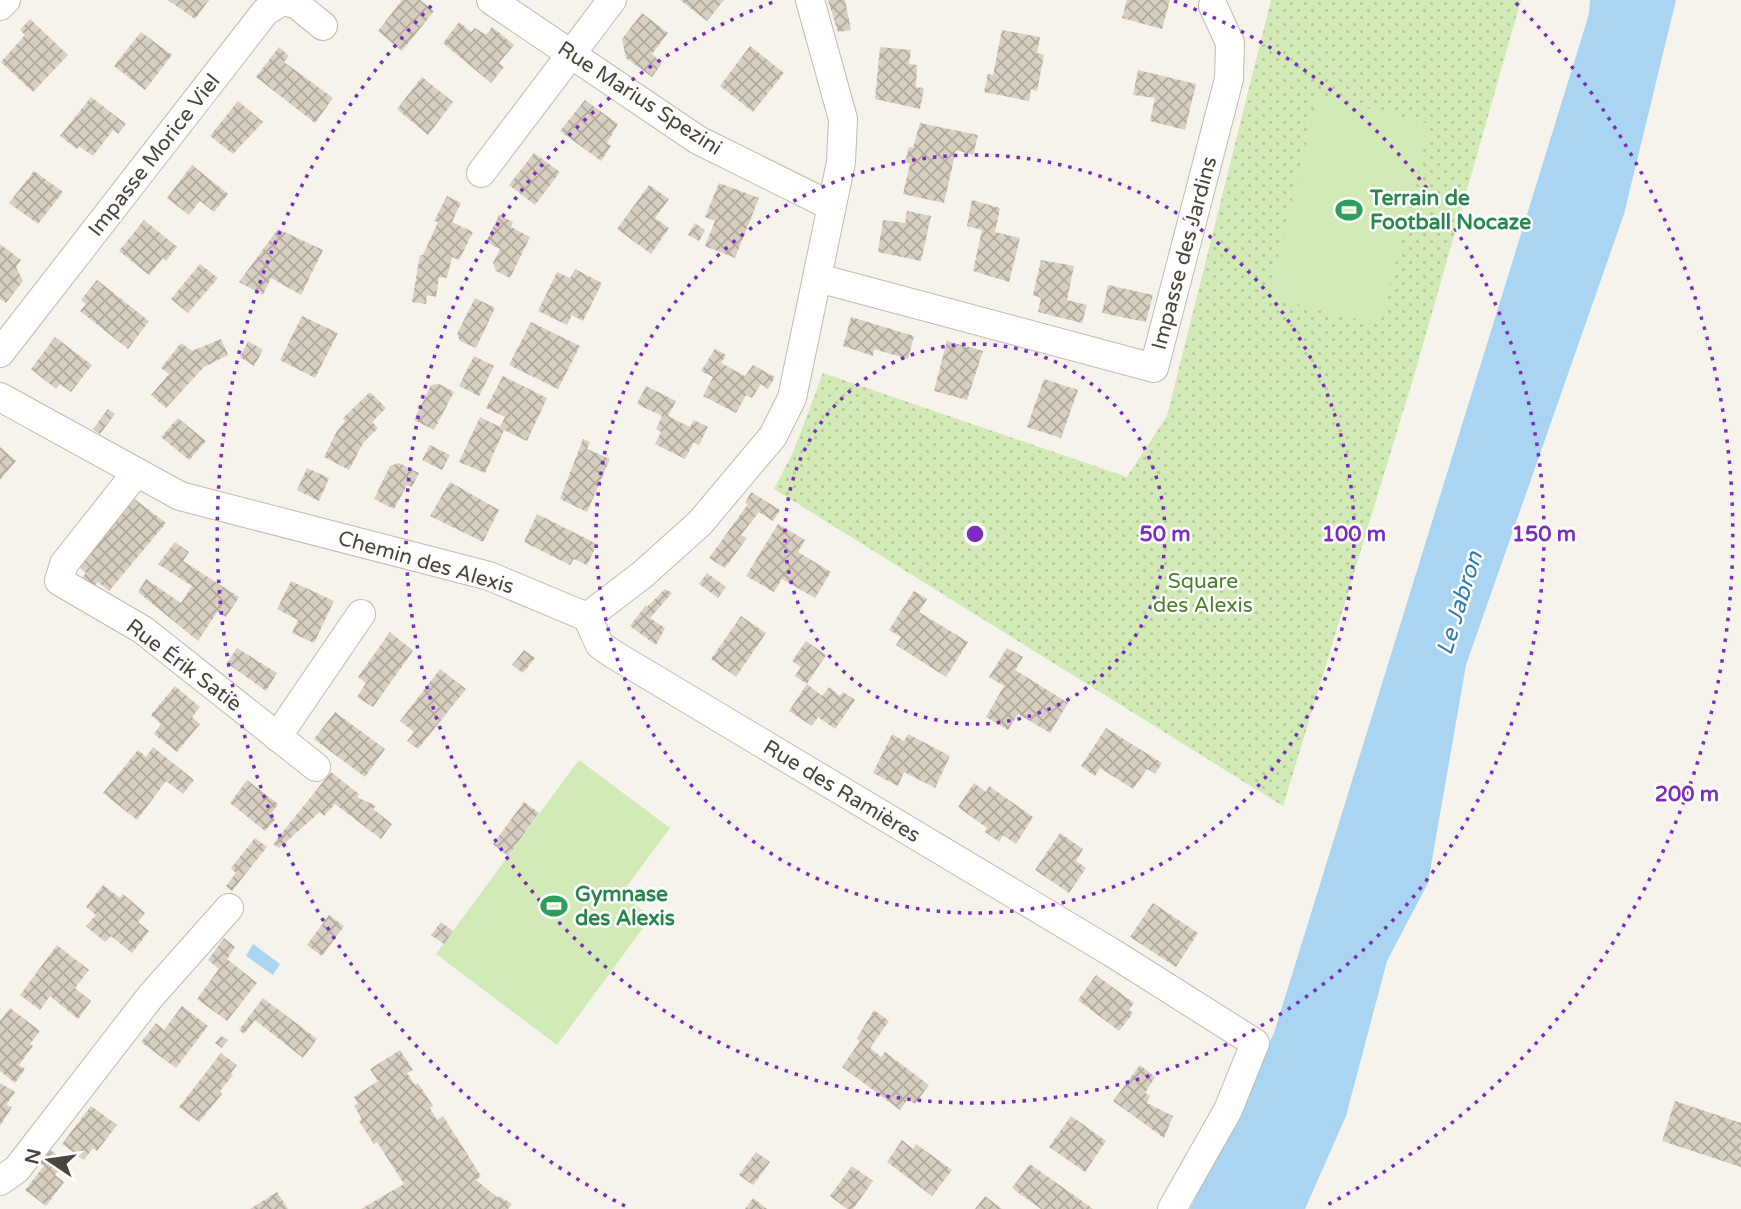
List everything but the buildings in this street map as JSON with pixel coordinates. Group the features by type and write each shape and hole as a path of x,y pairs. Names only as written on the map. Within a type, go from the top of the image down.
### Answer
{"street":[{"path":"0,6 6,0"},
{"name":"Rue Marius Spezini","path":"491,0 698,140 831,206"},
{"path":"481,173 612,0"},
{"path":"587,618 642,575 700,523 772,436 792,398 841,162 843,119 810,0"},
{"name":"Impasse Morice Viel","path":"0,353 265,12 282,1 296,4 323,26"},
{"name":"Impasse des Jardins","path":"818,278 1154,368 1229,79 1230,43 1213,6"},
{"name":"Chemin des Alexis","path":"0,397 180,496 489,576 587,618"},
{"name":"Rue Érik Satie","path":"136,472 64,564 60,581 143,630 316,767"},
{"path":"278,737 361,614"},
{"name":"Rue des Ramières","path":"587,618 600,645 613,654 1111,951 1255,1043 1228,1110 1172,1209"},
{"path":"0,1181 17,1169 150,997 229,908"}],"green space":[{"name":"Square des Alexis","path":"1271,0 1521,0 1416,369 1283,806 774,489 794,450 823,373 1127,477 1167,416"},
{"name":"Terrain de Football Nocaze","path":"1318,96 1430,124 1380,325 1268,297"},
{"name":"Gymnase des Alexis","path":"579,760 670,828 621,894 651,917 557,1045 436,954"}],"water":[{"name":"Le Jabron","path":"1590,0 1676,0 1624,214 1466,665 1428,883 1387,961 1346,1116 1305,1209 1190,1209 1274,1033 1589,14"},
{"path":"253,944 280,964 273,975 246,956"}],"place":[{"name":"Terrain de Football Nocaze","path":"1349,210"},
{"name":"Gymnase des Alexis","path":"554,906"}]}
